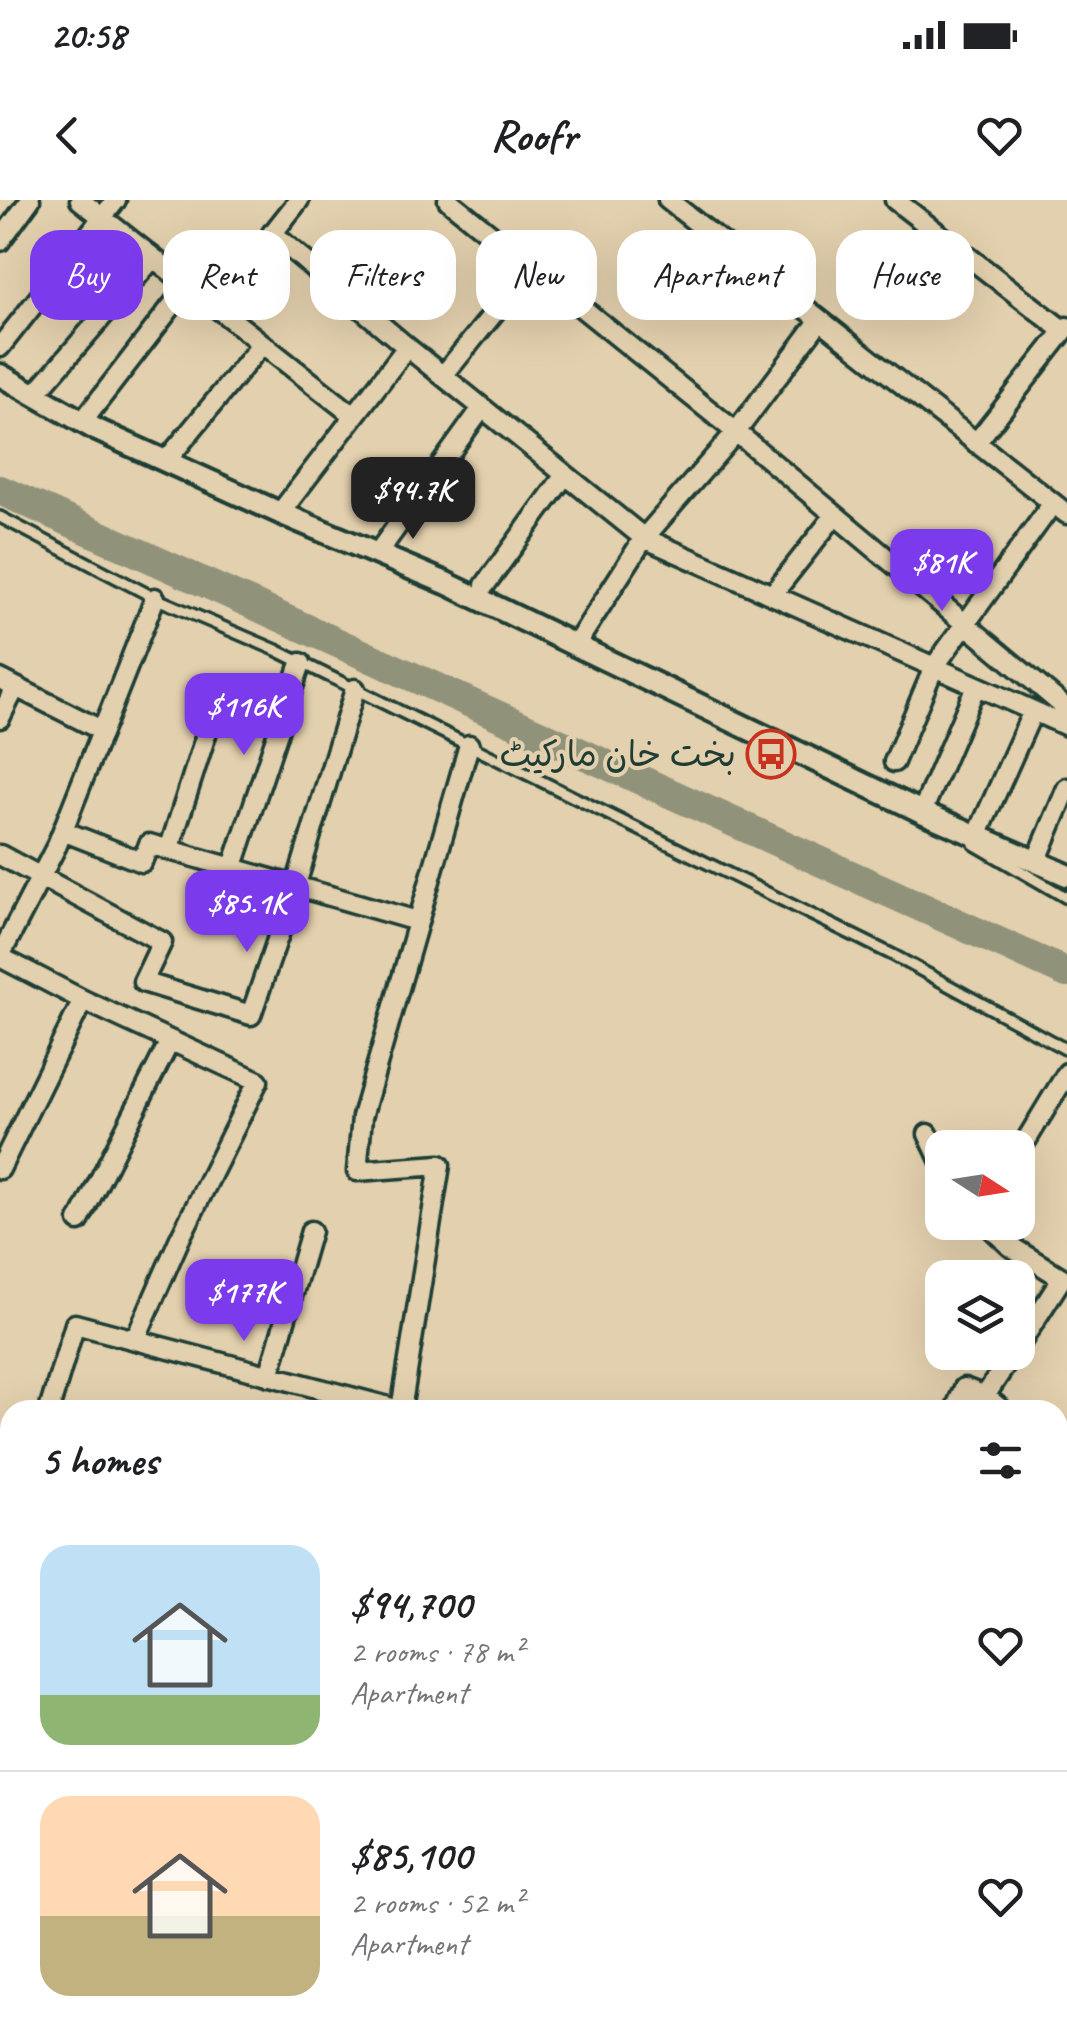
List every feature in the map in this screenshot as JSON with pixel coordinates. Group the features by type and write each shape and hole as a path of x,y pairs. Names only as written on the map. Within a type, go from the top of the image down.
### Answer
{"street":[{"path":"0,241 30,200"},
{"path":"80,200 163,266"},
{"path":"0,347 116,200"},
{"path":"274,230 299,200"},
{"path":"448,200 485,230"},
{"path":"668,200 1062,508 964,623 934,667 894,762"},
{"path":"895,200 1065,329 976,443"},
{"path":"290,248 644,538 1067,726"},
{"path":"36,393 153,258"},
{"path":"83,421 163,317"},
{"path":"232,320 354,416"},
{"path":"443,376 488,320"},
{"path":"597,320 1067,708"},
{"path":"575,646 644,538 736,432 820,320"},
{"path":"166,461 262,344"},
{"path":"280,513 406,347"},
{"path":"0,375 166,461 377,554 922,812 1067,875"},
{"path":"377,554 482,408"},
{"path":"485,585 566,475"},
{"path":"772,595 835,515"},
{"path":"135,1340 180,1238 258,1081 83,1000 0,956 63,831 154,598"},
{"path":"232,869 300,662"},
{"path":"0,718 8,684 102,730"},
{"path":"922,812 976,686"},
{"path":"0,855 162,942 143,982 252,1015 295,888 354,689"},
{"path":"169,850 220,690 284,711"},
{"path":"977,836 1033,711"},
{"path":"402,1400 440,1166 357,1171 362,1117 469,745"},
{"path":"1036,862 1067,788"},
{"path":"63,831 142,862 149,844 417,920"},
{"path":"0,1169 83,1000"},
{"path":"79,1221 170,1041"},
{"path":"1033,1130 1067,1074"},
{"path":"270,1376 311,1231"},
{"path":"1004,1240 1033,1260"},
{"path":"1035,1261 1062,1278 1035,1320"},
{"path":"53,1400 75,1324 362,1400"},
{"path":"984,1396 1002,1370"},
{"path":"959,1400 964,1388 989,1400"}],"lane":[{"path":"0,517 154,598 300,662 893,955 1067,1050"},
{"path":"922,812 1067,898"}],"waterway":[{"path":"0,490 1067,973"}],"place":[{"name":"بخت خان مارکیٹ","path":"771,754"}]}
